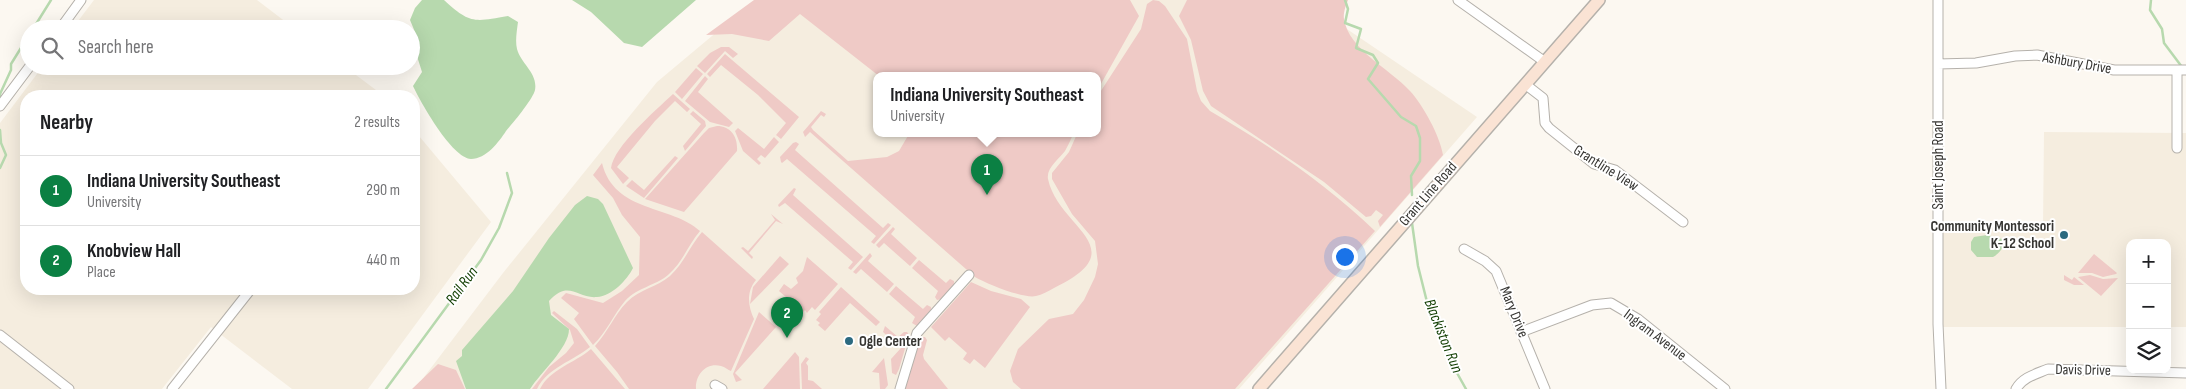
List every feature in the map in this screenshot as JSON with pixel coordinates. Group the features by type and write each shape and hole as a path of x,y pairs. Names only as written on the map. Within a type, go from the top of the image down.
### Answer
{"main road":[{"name":"Grant Line Road","path":"1259,389 1599,0"}],"street":[{"path":"67,20 81,0"},
{"path":"1458,0 1544,62"},
{"name":"Saint Joseph Road","path":"1938,0 1938,324 1941,389"},
{"name":"Ashbury Drive","path":"1938,64 1970,63 2015,56 2037,55 2114,70 2180,70"},
{"path":"2177,148 2180,70"},
{"path":"0,106 23,75"},
{"name":"Grantline View","path":"1525,84 1543,98 1545,123 1549,128 1594,164 1614,170 1683,222"},
{"name":"Mary Drive","path":"1464,249 1486,261 1496,271 1545,389"},
{"path":"900,389 917,333 969,275"},
{"path":"172,389 246,295"},
{"name":"Ingram Avenue","path":"1522,332 1592,304 1611,303 1638,319 1725,389"},
{"path":"0,335 69,389"},
{"name":"Davis Drive","path":"2016,389 2019,383 2029,376 2048,369 2186,372"}],"shaded area":[{"path":"94,0 257,0 283,20 79,20"},
{"path":"422,0 444,0 460,13 473,19 480,20 508,16 518,22 517,49 532,74 535,90 527,105 496,145 482,156 471,159 455,150 446,140 423,104 420,99 420,90 415,90 413,86 422,72 420,66 420,20 410,20 415,8"},
{"path":"572,0 696,0 642,47 624,43 591,12"},
{"path":"754,0 1130,0 1139,16 1101,84 1101,72 874,72 800,14 769,41 732,34 706,35"},
{"path":"755,0 1304,0 1477,117 1239,389 415,389 503,273 657,82"},
{"path":"1153,0 1159,1 1165,6 1187,39 1197,91 1201,101 1210,111 1254,137 1317,181 1375,231 1235,389 1021,389 1013,382 1010,371 1018,349 1049,319 1073,314 1084,300 1095,277 1098,264 1095,241 1072,214 1052,179 1052,173 1069,152 1076,137 1101,137 1101,91 1141,29 1147,4"},
{"path":"1187,0 1348,0 1344,19 1347,30 1353,40 1415,97 1435,130 1443,155 1380,227 1378,221 1383,215 1376,210 1371,216 1366,217 1324,182 1211,106 1203,91 1191,40 1179,16"},
{"path":"721,47 729,47 738,54 733,58 725,51 705,73 697,66 710,53"},
{"path":"725,54 799,117 781,139 776,135 786,123 758,95 721,65 710,77 707,74"},
{"path":"696,68 703,74 682,99 675,92"},
{"path":"36,75 356,75 376,90 25,90"},
{"path":"705,76 708,79 698,92 733,123 729,127 710,122 685,101"},
{"path":"673,94 690,109 687,112 675,101 655,121 617,167 629,178 623,184 611,168 614,159 627,139"},
{"path":"20,96 20,295 420,295 420,137 491,222 368,389 292,389 211,327 162,389 0,389 0,123"},
{"path":"693,111 705,121 706,126 685,151 683,146 701,124 690,114"},
{"path":"821,111 826,114 824,117 821,115 811,127 848,161 887,157 899,151 907,137 1072,137 1065,151 1051,167 1048,179 1055,196 1086,237 1091,249 1089,261 1078,274 1040,295 1023,295 996,287 975,277 810,132 805,137 803,132"},
{"path":"722,126 733,133 737,151 684,212 645,199 704,133 709,128"},
{"path":"738,128 764,149 774,137 779,142 765,158 761,155 757,159 761,163 759,165 743,151 735,131"},
{"name":"Community Montessori K-12 School","path":"2044,132 2186,133 2186,327 2171,327 2171,239 2126,239 2126,327 1943,327 1942,228 2043,226"},
{"path":"796,142 799,144 795,150 883,228 888,223 891,225 874,244 871,242 876,236 787,159 781,162 780,157"},
{"path":"675,156 678,158 644,198 626,186 632,180 644,190"},
{"path":"602,163 609,179 618,191 631,200 675,216 700,231 673,270 663,279 630,296 593,345 574,319 579,313 561,298 566,293 603,303 622,291 639,275 640,237 622,215 613,198 593,175"},
{"path":"794,188 796,189 793,195 863,257 851,270 848,268 853,262 785,203 779,207 778,205"},
{"path":"587,196 598,199 603,204 633,268 630,273 618,287 603,296 590,297 573,291 562,291 549,301 551,315 569,329 568,336 559,352 530,389 466,389 456,361 462,356 462,350 513,291 549,238 575,205"},
{"path":"771,214 783,224 776,221 749,253 753,257 752,259 741,248 743,247 748,251 775,220"},
{"path":"893,227 895,229 891,234 917,258 910,266 884,243 879,248 876,245"},
{"path":"702,232 756,280 749,294 750,309 754,319 731,371 716,365 706,368 697,379 696,389 629,389 595,346 627,302 637,294 665,280 675,271"},
{"path":"1987,235 2002,239 2003,244 2000,252 1993,257 1977,257 1971,250 1971,242 1974,237"},
{"path":"870,253 872,256 868,261 894,284 887,292 861,269 856,274 853,272"},
{"path":"2094,254 2117,273 2103,277 2092,273 2078,273"},
{"path":"780,256 789,264 750,304 753,287"},
{"path":"807,257 838,284 815,310 812,307 807,313 805,310 803,312 779,291 784,284 791,289 798,283 796,278 803,271"},
{"path":"919,260 946,283 950,279 954,281 954,285 942,299 937,300 935,297 938,291 912,268"},
{"path":"2064,275 2072,280 2074,277 2084,285 2074,285 2064,280"},
{"path":"2090,275 2103,279 2118,278 2101,296 2078,277"},
{"path":"971,282 991,291 1021,299 1030,307 985,368 974,359 970,364 963,359 967,353 949,337 945,341 931,327"},
{"path":"896,286 923,309 927,305 931,307 931,311 917,326 912,323 915,317 889,294"},
{"path":"841,287 880,322 876,326 850,303 825,331 818,325 820,323 816,320 821,314 819,312"},
{"path":"554,311 577,329 590,347 554,370 541,382 537,389 532,389 549,367 566,353 574,343 570,330 552,313"},
{"path":"759,312 776,327 735,373 742,380 736,382 733,374"},
{"path":"885,326 898,337 904,332 907,332 909,335 896,375 892,373 891,359 901,348 883,332"},
{"path":"921,337 925,337 927,340 923,355 924,359 948,389 903,389"},
{"path":"591,349 625,389 540,389 544,382 556,371"},
{"path":"795,352 799,357 800,389 763,389"},
{"path":"806,357 809,359 806,363 808,366 808,380 813,381 822,389 802,389 801,364"},
{"path":"884,358 888,385 885,389 880,389 879,373 872,372"},
{"path":"438,364 456,370 465,389 412,389"}],"waterway":[{"path":"39,20 51,0"},
{"name":"Blackiston Run","path":"1345,0 1348,9 1345,23 1361,29 1356,48 1373,55 1378,63 1368,79 1401,117 1416,126 1420,138 1420,161 1411,176 1412,195"},
{"path":"2151,0 2150,10 2162,29 2164,43 2182,67"},
{"path":"0,101 0,94 11,70 11,64 20,50"},
{"path":"0,130 1,143 6,155 0,168"},
{"name":"Rail Run","path":"386,389 481,260 499,228 512,193 507,173"},
{"name":"Blackiston Run","path":"1412,223 1418,266 1427,302 1439,320 1452,364 1466,389"}],"place":[{"name":"Indiana University Southeast","path":"987,195"},
{"name":"Community Montessori K-12 School","path":"2064,235"},
{"name":"Knobview Hall","path":"787,338"},
{"name":"Ogle Center","path":"849,341"}]}
